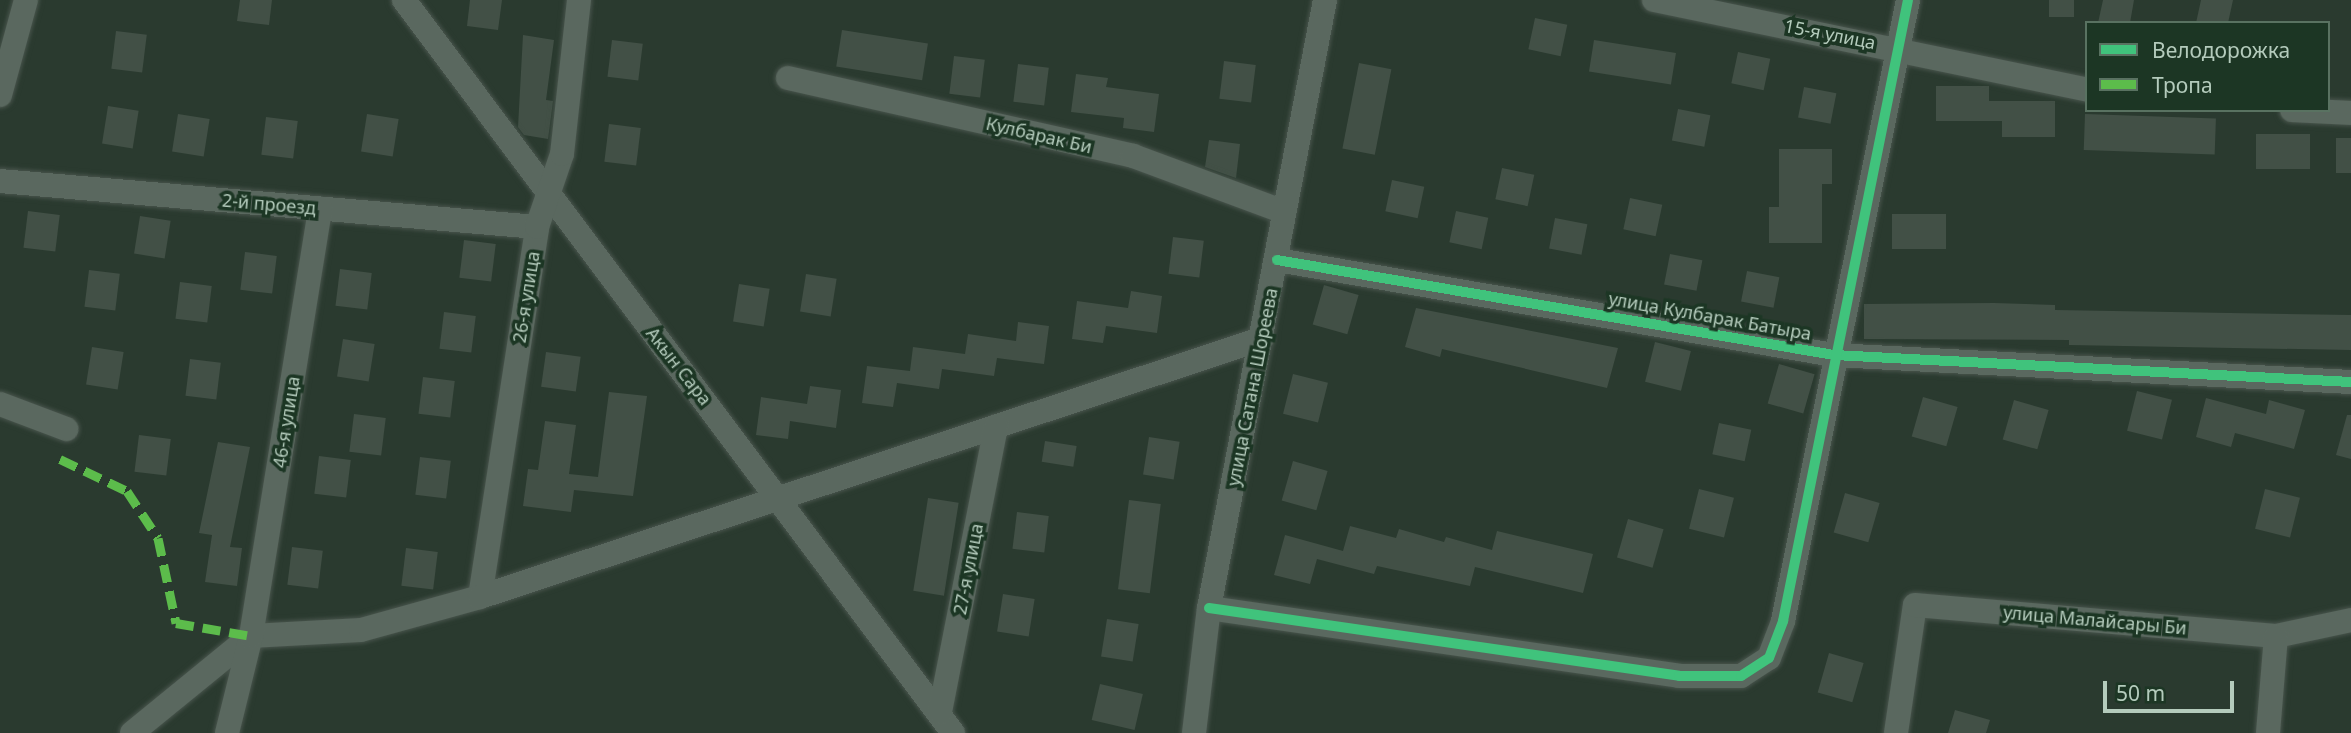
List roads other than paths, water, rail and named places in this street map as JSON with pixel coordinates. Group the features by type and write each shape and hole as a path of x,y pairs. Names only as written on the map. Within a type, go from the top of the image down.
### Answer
{"street":[{"name":"Акын Сара","path":"404,0 551,199 780,498 946,723"},
{"name":"26-я улица","path":"480,597 537,227 551,199 562,154 579,0"},
{"name":"улица Сатана Шореева","path":"1194,733 1209,608 1325,0"},
{"name":"15-я улица","path":"1654,0 1898,47 2085,90"},
{"path":"1209,608 1679,676 1741,676 1769,658 1783,621 1833,355 1908,0"},
{"path":"0,95 19,2"},
{"name":"Кулбарак Би","path":"788,78 1133,156 1284,212"},
{"path":"2330,112 2351,113"},
{"name":"2-й проезд","path":"0,181 537,227"},
{"name":"46-я улица","path":"230,732 251,636 320,209"},
{"name":"улица Кулбарак Батыра","path":"1277,260 1833,355 2351,382"},
{"path":"132,733 251,636 361,630 480,597 1261,339"},
{"path":"0,404 66,429"},
{"name":"27-я улица","path":"946,723 996,426"},
{"name":"улица Малайcары Би","path":"1896,733 1916,605 2276,636 2351,620"},
{"path":"2268,733 2276,636"}]}
